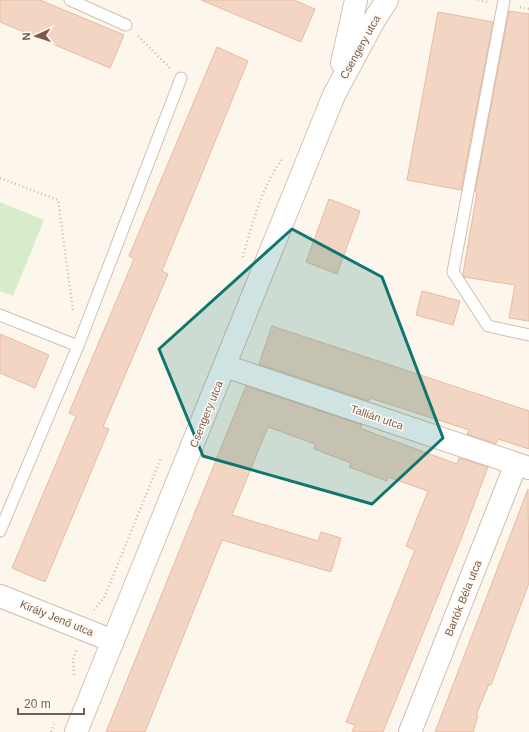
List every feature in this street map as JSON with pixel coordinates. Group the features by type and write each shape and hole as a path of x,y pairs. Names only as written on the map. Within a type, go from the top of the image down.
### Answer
{"main road":[{"name":"Csengery utca","path":"334,96 356,0"},
{"name":"Csengery utca","path":"76,732 334,96 372,22 387,0"},
{"name":"Tallián utca","path":"225,366 523,466"},
{"name":"Bartók Béla utca","path":"410,732 523,466"},
{"name":"Király Jenő utca","path":"0,596 113,641"}],"lane":[{"path":"70,0 126,25"},
{"path":"504,0 453,272 488,326 529,335"},
{"path":"0,531 78,346 181,78"},
{"path":"0,315 78,346"}],"path":[{"path":"126,25 181,78"},
{"path":"242,260 249,233 274,170 287,153"},
{"path":"0,178 58,200 78,346"},
{"path":"92,611 104,598 162,456"},
{"path":"73,681 73,660 77,648"}],"highlighted area":[{"path":"292,229 382,277 443,438 372,504 203,456 159,349"}],"green space":[{"path":"0,202 44,220 13,296 0,291"}],"building":[{"path":"0,0 40,0 124,35 110,68 0,22"},
{"path":"201,0 294,0 315,9 301,42"},
{"path":"509,11 529,14 529,321 509,318 515,285 464,277 463,274 477,192 475,192"},
{"path":"438,12 493,22 461,190 407,180"},
{"path":"217,47 248,61 162,271 168,274 103,427 109,429 45,582 12,568 76,416 69,413 134,259 129,256"},
{"path":"329,199 360,211 337,274 306,262"},
{"path":"422,291 460,301 453,325 416,315"},
{"path":"272,326 529,411 529,449 498,439 496,444 467,434 469,430 370,398 369,401 259,364"},
{"path":"0,334 49,355 35,388 0,373"},
{"path":"246,386 362,425 360,428 457,464 459,458 488,467 461,539 383,732 352,732 355,725 346,722 415,550 406,546 428,491 388,477 387,481 349,467 351,463 314,449 315,444 268,427 232,515 318,541 321,532 341,538 331,572 222,540 145,732 106,732"},
{"path":"528,489 529,583 491,685 489,684 476,715 478,716 473,732 435,732"}]}
